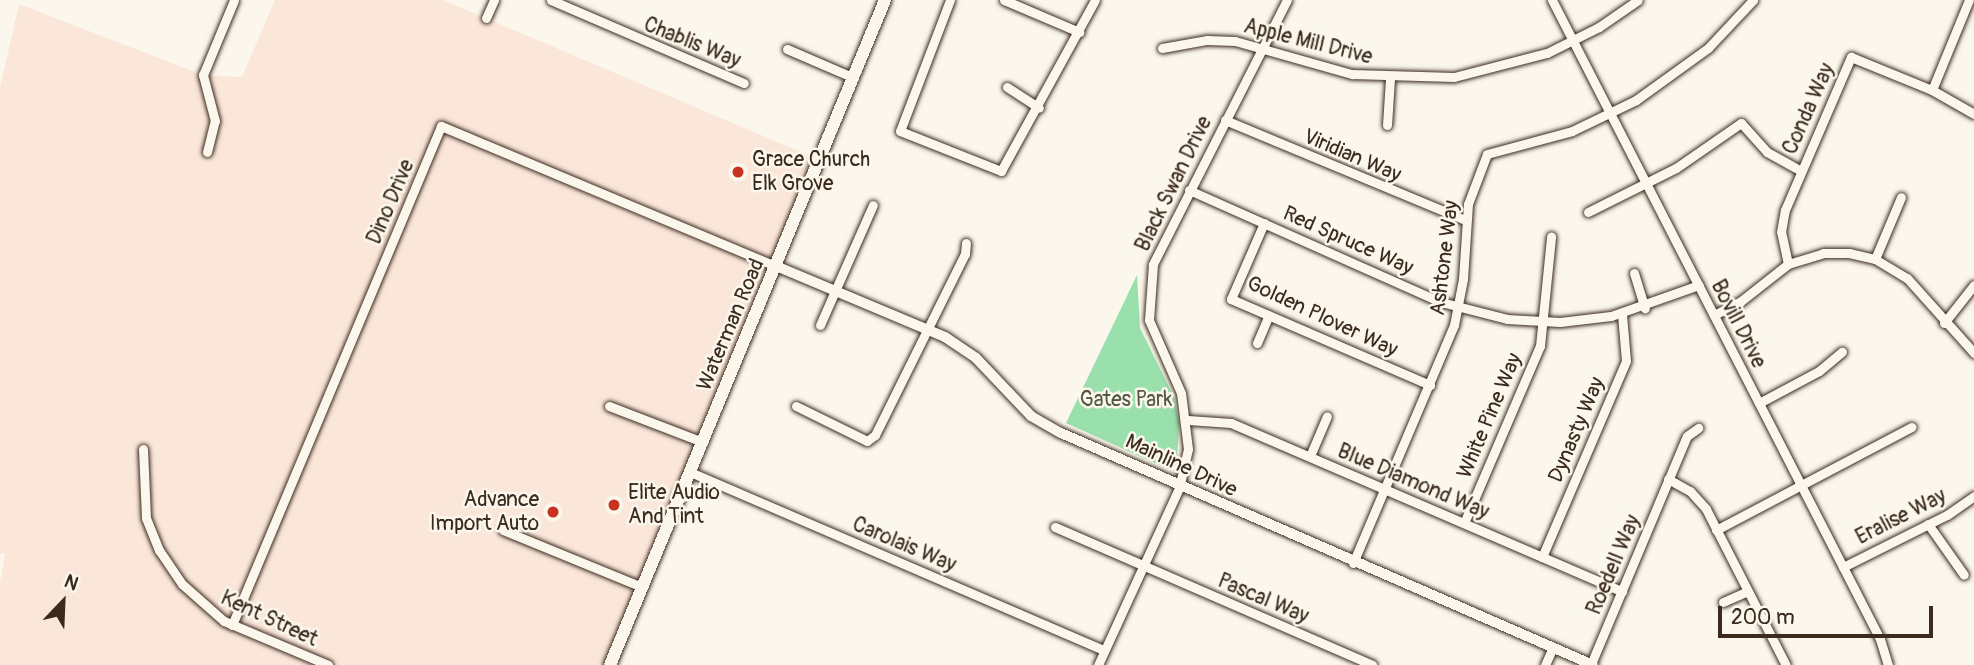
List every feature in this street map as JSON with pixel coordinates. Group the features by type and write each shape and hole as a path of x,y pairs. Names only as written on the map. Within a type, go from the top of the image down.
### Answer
{"main road":[{"name":"Waterman Road","path":"610,665 885,0"}],"street":[{"path":"207,152 215,121 203,75 234,0"},
{"path":"486,19 494,0"},
{"path":"950,0 900,131 1001,171 1039,108 1094,0"},
{"path":"1004,0 1079,32"},
{"name":"Black Swan Drive","path":"1098,665 1140,565 1179,488 1188,449 1188,420 1181,393 1155,341 1147,296 1156,257 1287,0"},
{"name":"Bovill Drive","path":"1552,0 1880,639 1888,665"},
{"name":"Apple Mill Drive","path":"1162,48 1224,40 1263,47 1314,66 1390,79 1473,74 1520,63 1573,41 1638,0"},
{"path":"1932,90 1971,3 1957,0"},
{"name":"Chablis Way","path":"550,2 744,83"},
{"path":"1611,114 1685,67 1749,2"},
{"path":"787,49 853,78"},
{"name":"Conda Way","path":"1788,264 1782,242 1782,220 1851,57 1932,90 1974,114"},
{"path":"1387,125 1390,79"},
{"path":"1007,87 1039,108"},
{"name":"Ashtone Way","path":"1353,563 1430,385 1459,308 1465,220 1487,154 1552,138 1611,114"},
{"name":"Viridian Way","path":"1225,120 1465,220"},
{"path":"1588,212 1647,184 1741,123 1767,152 1801,171"},
{"name":"Dino Drive","path":"232,625 441,126 776,266"},
{"name":"Red Spruce Way","path":"1189,190 1459,308 1544,322 1622,314 1699,285"},
{"path":"1875,259 1901,197"},
{"path":"820,325 873,205"},
{"name":"Golden Plover Way","path":"1264,223 1231,299 1430,385"},
{"name":"White Pine Way","path":"1464,523 1540,346 1551,237"},
{"path":"796,406 867,441 875,435 965,254 965,243"},
{"path":"1714,315 1741,301 1788,264 1836,252 1875,259 1907,278 1944,323 1974,353"},
{"name":"Mainline Drive","path":"776,266 929,329 975,358 1018,404 1045,425 1179,488 1592,665"},
{"path":"1633,272 1645,307"},
{"path":"1944,323 1974,285"},
{"name":"Dynasty Way","path":"1542,557 1626,361 1622,314"},
{"path":"1257,343 1269,315"},
{"path":"1759,402 1819,371 1842,352"},
{"path":"609,406 703,442"},
{"path":"1310,456 1327,416"},
{"name":"Blue Diamond Way","path":"1188,420 1223,420 1622,591"},
{"path":"1716,530 1911,427"},
{"name":"Roedell Way","path":"1592,665 1687,436 1698,428"},
{"name":"Kent Street","path":"143,449 146,518 159,550 191,594 232,625 328,665"},
{"name":"Carolais Way","path":"690,472 1104,650"},
{"path":"1668,479 1699,499 1786,665"},
{"name":"Eralise Way","path":"1843,566 1928,524 1974,496"},
{"path":"1928,524 1964,575"},
{"name":"Pascal Way","path":"1055,527 1372,665"},
{"path":"503,530 642,587"},
{"path":"1723,602 1748,591"},
{"path":"1545,665 1552,649"}],"shaded area":[{"path":"275,0 443,0 820,160 610,665 0,665 0,583 5,554 0,554 0,88 19,4 203,75 242,77"}],"green space":[{"name":"Gates Park","path":"1137,275 1140,328 1174,397 1179,423 1177,461 1168,469 1066,423"}],"place":[{"name":"Grace Church Elk Grove","path":"738,172"},
{"name":"Elite Audio And Tint","path":"614,505"},
{"name":"Advance Import Auto","path":"553,512"}]}
